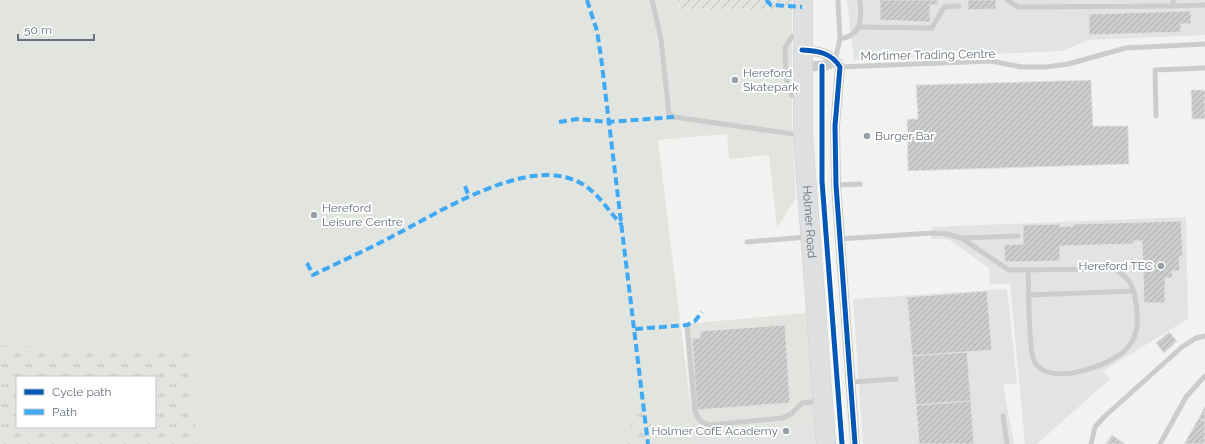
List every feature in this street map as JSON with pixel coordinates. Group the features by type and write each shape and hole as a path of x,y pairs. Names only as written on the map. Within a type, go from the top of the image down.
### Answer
{"highway":[{"name":"Holmer Road","path":"803,0 803,136 826,444"}],"street":[{"path":"802,50 824,53 837,64"},
{"path":"802,50 822,66 837,64"},
{"path":"837,64 835,126 836,185 855,444"}],"lane":[{"path":"652,0 661,39 670,114 685,119 803,136"},
{"path":"837,64 840,39 838,0"},
{"path":"840,39 849,38 858,27 861,16 860,0"},
{"path":"1007,0 1018,7 1205,5"},
{"path":"1173,0 1173,6"},
{"path":"858,27 932,28 944,7 959,6"},
{"path":"802,50 792,36 786,48 786,79 792,95 802,98"},
{"name":"Mortimer Trading Centre","path":"837,64 991,61 1022,67 1046,67 1068,64 1126,48 1205,44"},
{"path":"1156,116 1155,70 1205,68"},
{"path":"836,185 860,184"},
{"path":"839,239 932,233 947,234 961,238 1009,270 1028,271 1115,268 1124,274 1134,290 1138,323 1135,336 1129,347 1121,354 1100,365 1076,373 1050,373 1037,366 1034,360 1031,345 1028,271"},
{"path":"961,238 1018,236"},
{"path":"746,242 810,237"},
{"path":"1029,295 1134,290"},
{"path":"687,325 695,411 698,418 703,423 710,425 783,418 791,414 802,402 822,401"},
{"path":"1091,444 1095,426 1104,417 1182,346 1196,338 1205,336"},
{"path":"1160,444 1186,397 1205,376"},
{"path":"850,382 896,379"},
{"path":"1003,416 1007,444"}],"shaded area":[{"path":"847,0 1205,0 1205,35 1089,40 1062,51 854,60"},
{"path":"1186,217 1188,319 1103,371 1110,379 1037,444 1025,444 1010,284 990,284 989,268 948,239 931,239 932,227"},
{"path":"1007,289 1017,383 1003,385 1014,444 863,444 853,299"},
{"name":"Holmer CofE Academy","path":"817,425 819,444 695,444 694,436"}],"green space":[{"name":"Hereford Leisure Centre","path":"0,0 679,0 678,9 792,9 792,128 796,198 777,228 769,155 729,159 727,134 658,140 692,418 684,324 806,313 817,425 695,436 695,444 0,444"},
{"path":"679,0 792,0 792,9 678,9"},
{"path":"0,346 191,349 197,444 0,444"},
{"path":"650,408 653,444 617,444 631,428 635,409"}],"building":[{"path":"880,0 938,0 938,5 930,5 930,22 880,20"},
{"path":"968,0 996,0 996,9 968,10"},
{"path":"1191,11 1191,24 1181,24 1181,32 1089,35 1089,14"},
{"path":"1091,80 1093,126 1128,126 1129,164 908,171 907,119 918,119 916,85"},
{"path":"1191,90 1205,90 1205,119 1192,119"},
{"name":"Hereford TEC","path":"1181,221 1183,256 1179,257 1180,271 1172,271 1173,278 1165,278 1165,303 1144,303 1142,241 1133,241 1133,244 1060,246 1060,261 1005,262 1004,245 1023,244 1023,225 1060,224 1060,227 1074,226 1074,224"},
{"path":"987,291 992,350 912,356 907,297"},
{"path":"785,325 790,403 697,410 692,338 700,338 700,331"},
{"path":"1169,332 1177,341 1164,353 1156,343"},
{"path":"967,352 971,401 916,405 912,356"},
{"path":"971,401 974,444 919,444 916,405"},
{"path":"1205,406 1205,421 1199,418"},
{"path":"1199,418 1205,421 1205,444 1184,444"},
{"path":"1112,435 1125,444 1106,444"}],"marked path":[{"path":"587,0 597,31 601,57 648,444"},
{"path":"766,0 771,5 802,7"},
{"path":"559,122 577,119 609,122 674,117"},
{"path":"307,263 313,275 479,192 504,183 528,177 551,175 571,179 580,183 594,193 622,225"},
{"path":"465,186 469,197"},
{"path":"635,329 687,325 695,321 702,312"}],"cycle path":[{"path":"802,50 828,55 840,67 835,126 836,185 855,444"},
{"path":"822,66 822,181 842,444"}],"place":[{"name":"Hereford Skatepark","path":"735,80"},
{"name":"Burger Bar","path":"867,136"},
{"name":"Hereford Leisure Centre","path":"314,215"},
{"name":"Hereford TEC","path":"1161,266"},
{"name":"Holmer CofE Academy","path":"786,431"}]}
